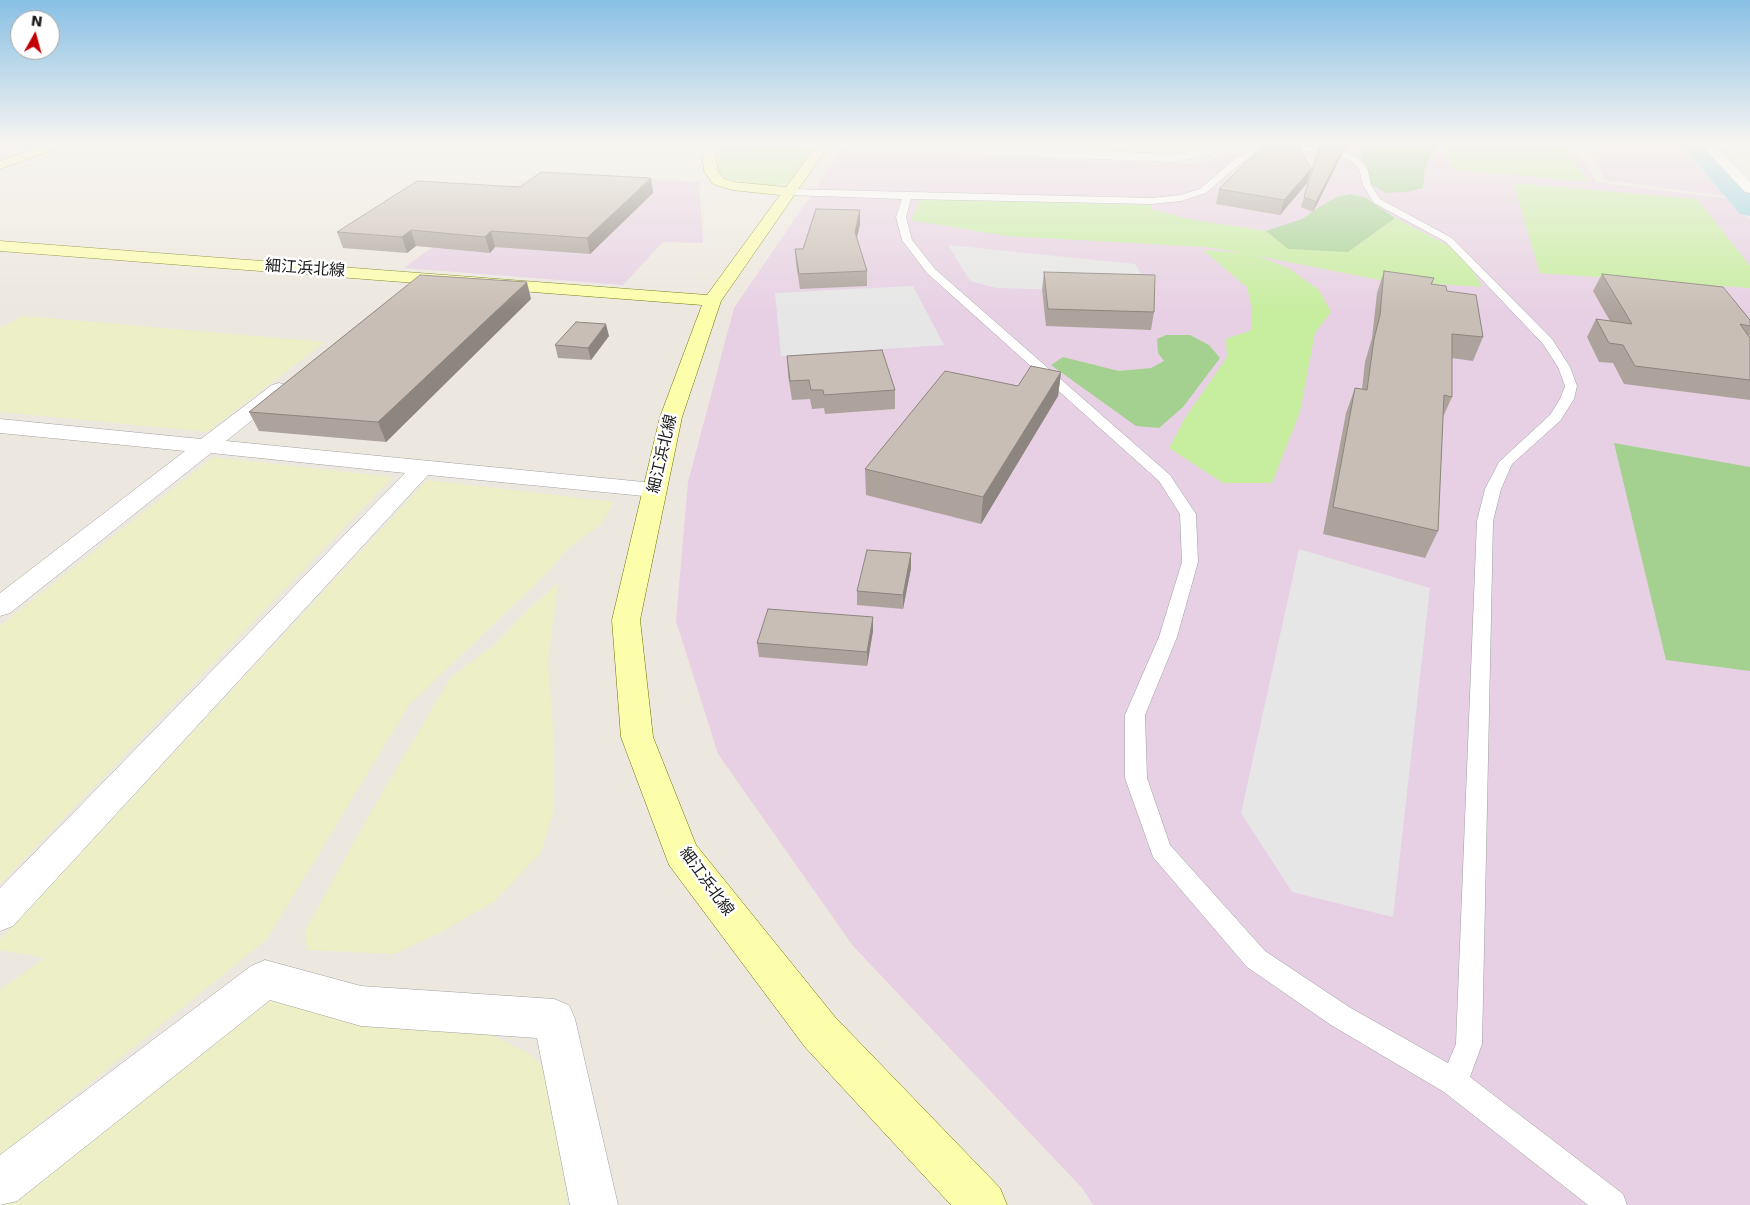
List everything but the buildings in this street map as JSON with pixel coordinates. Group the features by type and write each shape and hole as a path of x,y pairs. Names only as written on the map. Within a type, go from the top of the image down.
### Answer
{"main road":[{"path":"712,301 786,198"},
{"name":"細江浜北線","path":"0,246 712,301 671,416 626,620 637,737 682,854 820,1032 983,1205"}],"street":[{"path":"397,296 420,278"},
{"path":"0,607 298,374"},
{"path":"0,426 654,490"},
{"path":"0,914 423,467"},
{"path":"0,1184 265,979 361,1006 554,1018 594,1205"}],"lane":[{"path":"906,198 901,217 907,240 931,271 1165,478 1188,514 1190,562 1168,637 1135,715 1136,778 1161,850 1256,959 1340,1016 1454,1082 1612,1205"},
{"path":"998,198 1111,201 1152,201 1179,198"},
{"path":"1375,198 1377,201 1449,240 1459,249 1548,342 1564,367 1571,386 1567,399 1554,418 1506,462 1493,489 1485,520 1470,1044 1454,1082"}],"shaded area":[{"path":"498,198 700,198 703,243 663,242 623,285 404,268"},
{"path":"809,198 1732,199 1750,220 1750,1205 1093,1205 1082,1188 853,946 718,754 676,621 688,482 734,308"},
{"path":"948,245 1135,264 1152,292 996,288 970,281"},
{"path":"913,286 944,345 781,356 775,293"},
{"path":"1299,549 1430,588 1393,917 1292,892 1241,813"}],"green space":[{"path":"1335,198 1366,198 1395,218 1348,252 1288,249 1266,231 1302,219"},
{"path":"1518,198 1688,198 1697,199 1750,266 1750,288 1540,273"},
{"path":"921,199 1151,205 1151,209 1188,219 1266,231 1288,249 1348,252 1395,218 1464,254 1482,287 1380,280 1258,256 1288,268 1319,290 1331,312 1315,333 1300,412 1272,483 1223,483 1169,448 1185,418 1227,357 1226,339 1252,330 1252,309 1247,287 1203,250 1244,253 1205,247 1006,236 911,220"},
{"path":"23,316 325,342 207,432 0,412 0,328"},
{"path":"1166,335 1190,335 1209,345 1220,358 1183,407 1159,428 1136,426 1051,365 1063,357 1119,371 1151,368 1164,361 1158,353 1157,339"},
{"path":"1614,443 1750,467 1750,671 1666,660"},
{"path":"213,457 393,477 0,884 0,626"},
{"path":"427,480 614,502 600,525 568,548 548,572 409,705 267,939 0,1156 0,990 45,958 0,950 0,940"},
{"path":"558,583 548,661 554,740 554,810 541,852 495,901 439,933 394,954 307,950 305,931 369,815 451,677 493,646 530,608"},
{"path":"258,998 370,1022 478,1028 528,1053 555,1078 567,1205 0,1205 0,1197"}],"waterway":[{"path":"1741,198 1750,208"}]}
